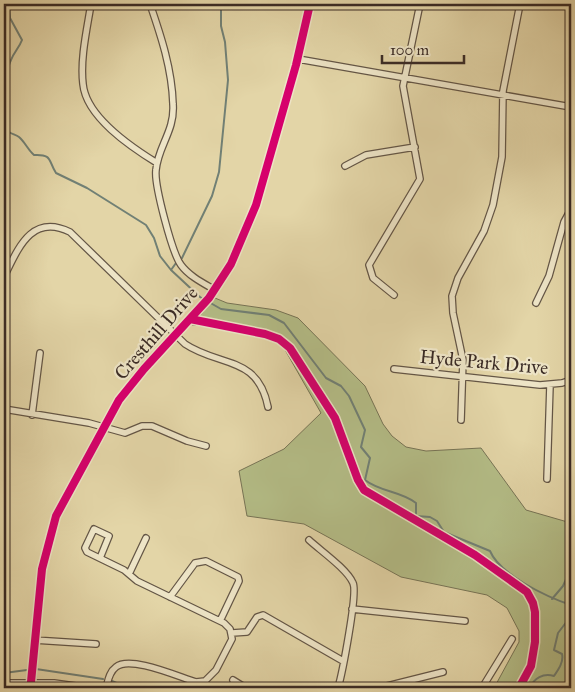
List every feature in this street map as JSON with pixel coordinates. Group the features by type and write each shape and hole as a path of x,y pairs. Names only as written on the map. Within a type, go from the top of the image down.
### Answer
{"street":[{"path":"91,4 82,84 87,100 98,117 157,163"},
{"path":"150,4 169,65 174,104 172,125 157,163 157,185 178,260 186,270 215,290"},
{"name":"Cresthill Drive","path":"31,682 42,569 50,532 62,502 128,388 209,298 234,257 256,205 298,58 310,4"},
{"path":"394,295 373,278 370,265 418,184 420,173 403,86 420,4"},
{"path":"461,420 463,360 452,300 458,278 484,231 493,205 502,158 502,94 520,4"},
{"path":"298,58 571,107"},
{"path":"345,166 366,155 415,146"},
{"path":"536,303 549,276 564,222 571,209"},
{"path":"4,277 28,235 42,228 64,229 76,236 174,335 202,355 233,362 248,370 260,383 268,407"},
{"path":"32,415 40,353"},
{"name":"Hyde Park Drive","path":"394,369 550,385 571,380"},
{"path":"547,479 550,385"},
{"path":"4,409 89,423 125,433 142,426 152,426 187,441 206,446"},
{"path":"100,558 109,536 94,529 86,550 100,558 129,574 137,581 229,626 232,633 232,639 216,670 205,681 196,682 138,664 125,663 112,671 106,688"},
{"path":"129,574 146,538"},
{"path":"309,540 352,581 355,590 338,688"},
{"path":"170,597 195,563 206,561 238,577 239,580 220,621"},
{"path":"352,609 465,621"},
{"path":"232,633 247,632 257,617 263,615 343,661"},
{"path":"482,688 512,639"},
{"path":"34,640 96,644"},
{"path":"379,688 443,672"},
{"path":"233,680 246,688"},
{"path":"4,683 54,683 90,688"}],"green space":[{"path":"215,298 227,303 276,310 298,318 365,386 383,424 392,436 406,447 426,451 481,448 526,510 571,523 571,688 494,688 519,642 519,631 507,608 487,595 401,577 304,524 247,516 239,471 284,449 321,413 284,348 276,342 240,330 192,325"}],"waterway":[{"path":"9,4 10,18 22,40 11,60 5,84 3,114 7,131 19,137 34,155 47,157 56,173 87,188 146,225 154,238 160,256 171,270 200,297 221,309 269,315 284,323 326,378 341,386 349,396 365,430 361,447 370,458 365,480 377,487 410,499 416,503 416,516 430,517 437,521 444,532 490,551 495,560 514,577 537,591 571,605"},
{"path":"182,258 212,196 219,172 228,80 225,42 221,26 221,4"},
{"path":"171,270 176,263"},
{"path":"552,599 563,586 571,568"},
{"path":"530,688 536,679 546,675 554,676 559,669 562,654 554,650 558,633 571,616"},
{"path":"36,669 103,679"},
{"path":"4,673 27,670"},
{"path":"112,681 128,688"}],"cycle path":[{"path":"31,682 42,569 56,516 119,400 144,369 209,298 231,264 256,205 296,65 310,4"},
{"path":"190,319 265,334 279,339 290,348 335,418 358,480 364,490 475,555 527,592 535,612 535,642 531,666 519,688"}]}
